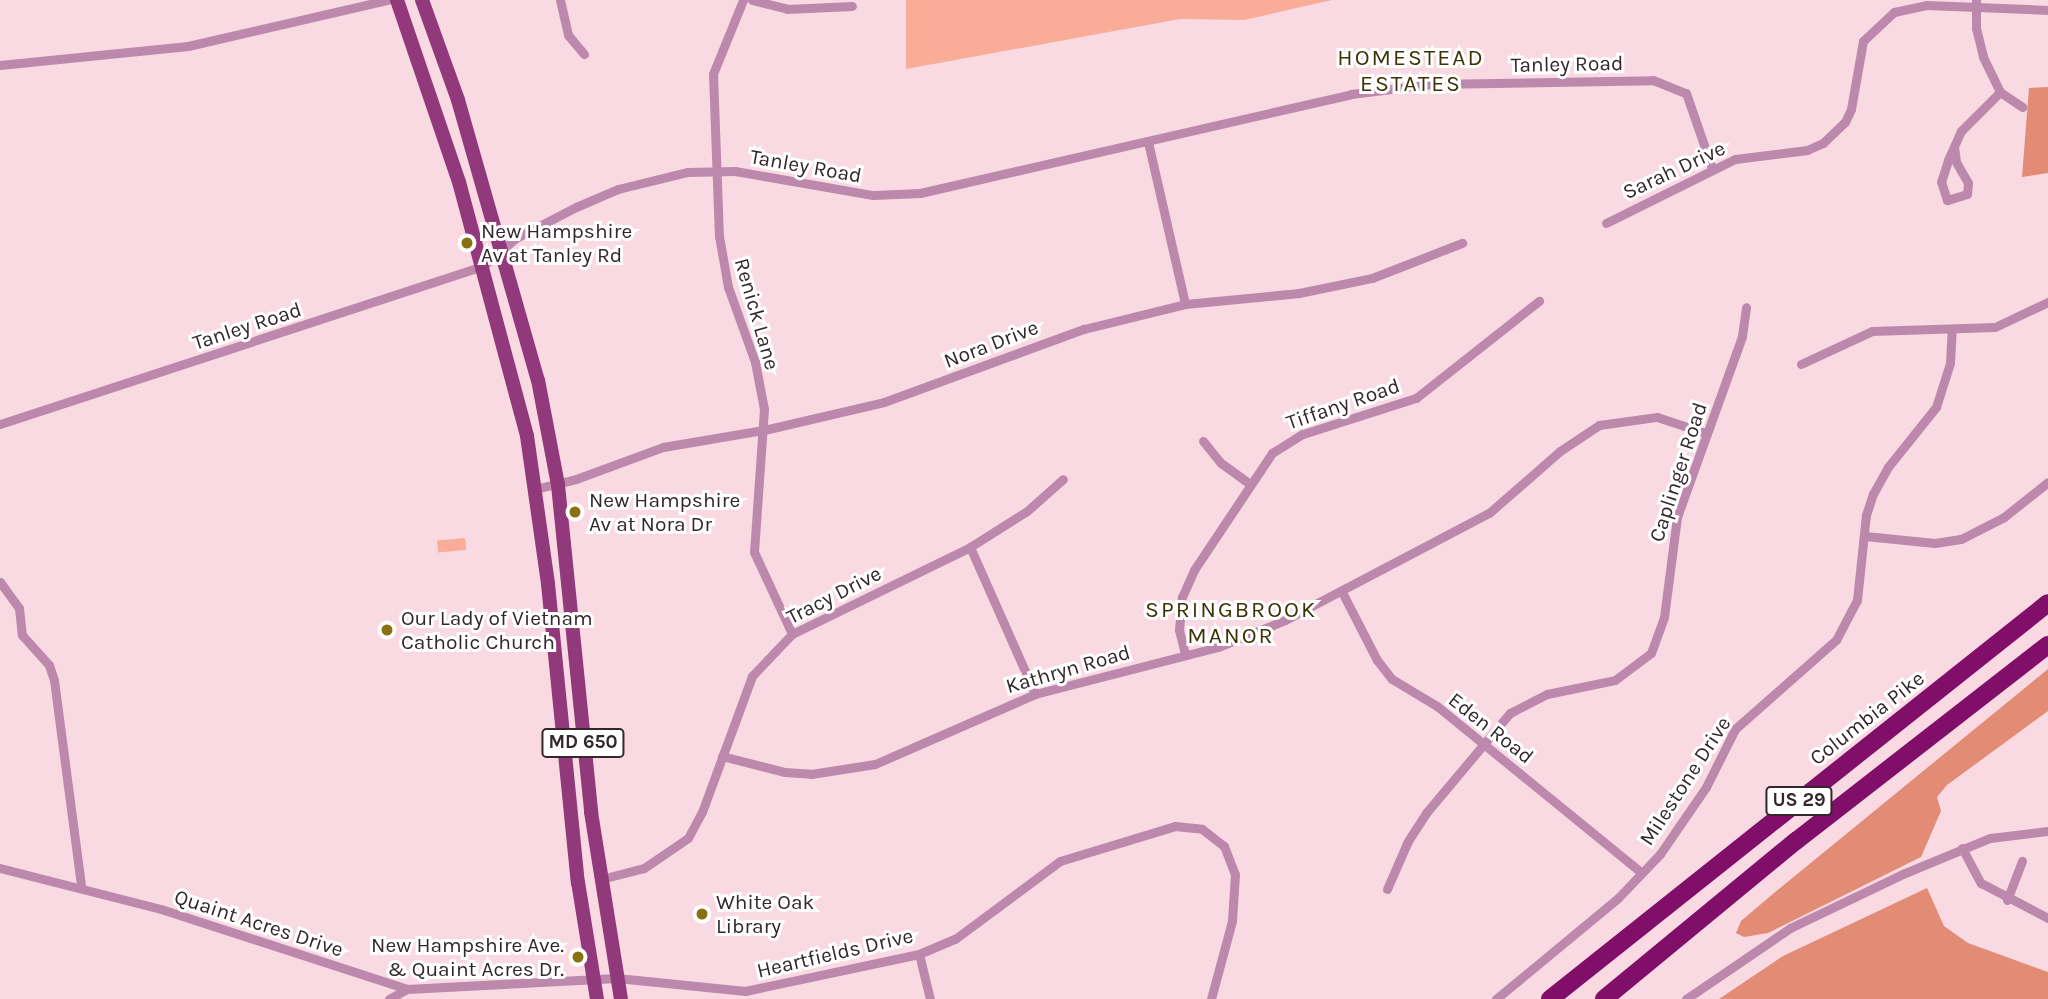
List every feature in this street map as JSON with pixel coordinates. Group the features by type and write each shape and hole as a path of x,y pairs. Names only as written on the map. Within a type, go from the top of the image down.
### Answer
{"highway":[{"name":"Columbia Pike","path":"1550,999 2048,603"},
{"name":"US 29","path":"1604,999 1796,841 2048,645"}],"main road":[{"name":"MD 650","path":"397,0 483,266 519,397 535,489 562,744 597,999"},
{"name":"MD 650","path":"422,0 502,251 538,380 558,485 583,742 621,999"},
{"path":"562,744 583,742"}],"street":[{"path":"0,65 188,46 387,0"},
{"path":"560,0 568,35 584,54"},
{"name":"Renick Lane","path":"743,0 713,74 723,265 755,362 764,430 754,552 792,634"},
{"path":"751,0 787,9 834,4 852,6"},
{"path":"1976,4 1983,57 2000,92 2022,107"},
{"name":"Sarah Drive","path":"1606,223 1712,168 1748,157 1807,150 1834,134 1851,109 1863,41 1894,12 1926,5 1976,4 2048,10"},
{"name":"Tanley Road","path":"0,424 483,266 516,239 618,189 676,174 717,171 834,191 920,193 1351,94 1398,87 1653,80 1686,93 1712,168"},
{"path":"1954,148 1956,162 1968,183 1967,194 1947,200 1941,182 1954,148 1975,115 2000,92"},
{"path":"1148,142 1185,304"},
{"name":"Nora Drive","path":"535,489 558,485 663,447 764,430 884,402 1049,340 1185,304 1299,293 1372,278 1462,243"},
{"name":"Tiffany Road","path":"1185,654 1179,630 1182,597 1249,483 1287,441 1416,398 1539,301"},
{"path":"1801,364 1872,331 1995,327 2023,318 2048,302"},
{"name":"Caplinger Road","path":"1387,889 1426,813 1483,743 1528,700 1615,680 1651,653 1664,617 1677,517 1742,336 1746,307"},
{"name":"Milestone Drive","path":"1496,999 1642,873 1674,835 1706,787 1735,729 1836,640 1857,600 1873,494 1888,467 1936,407 1950,363 1952,330"},
{"name":"Kathryn Road","path":"722,756 785,772 843,772 875,764 1035,694 1248,636 1342,592 1489,513 1560,451 1599,425 1657,417 1706,433"},
{"path":"1203,441 1221,463 1249,483"},
{"name":"Tracy Drive","path":"601,878 644,868 688,838 752,676 792,634 970,547 1027,511 1063,479"},
{"path":"1865,536 1935,543 1961,539 2004,517 2048,482"},
{"path":"970,547 1035,694"},
{"path":"0,582 19,607 22,635 49,665 54,680 81,886"},
{"name":"Eden Road","path":"1342,592 1377,660 1392,679 1483,743 1642,873"},
{"name":"Heartfields Drive","path":"594,979 617,978 745,991 919,954 955,939 1060,861 1175,826 1202,830 1224,846 1235,874 1232,921 1211,999"},
{"path":"1686,999 1790,928 1962,848 2010,833 2048,831"},
{"path":"1962,848 1981,883 2007,900 2048,918"},
{"path":"2007,900 2022,861"},
{"name":"Quaint Acres Drive","path":"0,868 81,886 407,989 594,979"},
{"path":"919,954 930,999"},
{"path":"389,999 407,989"}],"shaded area":[{"path":"906,0 1332,0 1244,20 1180,19 906,69"},
{"path":"2048,87 2048,173 2022,177 2029,88"},
{"path":"465,538 466,550 438,552 437,540"},
{"path":"2048,669 2048,711 1947,785 1937,797 1941,811 1921,857 1768,933 1744,937 1736,933 1741,921 1774,893"},
{"path":"1927,888 1944,926 1968,943 2048,972 2048,999 1719,999 1783,956"}],"place":[{"name":"New Hampshire Av at Tanley Rd","path":"467,243"},
{"name":"New Hampshire Av at Nora Dr","path":"575,512"},
{"name":"Our Lady of Vietnam Catholic Church","path":"387,630"},
{"name":"White Oak Library","path":"702,914"},
{"name":"New Hampshire Ave. & Quaint Acres Dr.","path":"578,957"}],"district":[{"name":"HOMESTEAD ESTATES","path":"1411,71"},
{"name":"SPRINGBROOK MANOR","path":"1231,623"}]}
